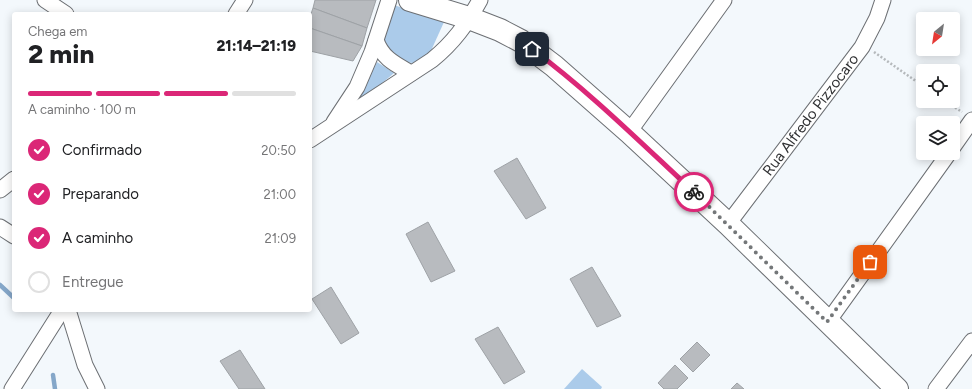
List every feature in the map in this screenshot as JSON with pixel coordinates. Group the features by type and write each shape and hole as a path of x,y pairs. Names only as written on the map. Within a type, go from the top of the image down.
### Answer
{"main road":[{"path":"410,0 469,18 521,41 554,66 629,132 728,224 897,389"}],"street":[{"path":"45,0 63,12"},
{"path":"237,12 245,0"},
{"path":"332,125 357,87 376,40 389,0"},
{"path":"312,139 347,117 449,46 480,0"},
{"path":"629,132 724,0"},
{"name":"Rua Alfredo Pizzocaro","path":"728,224 862,47 877,18 883,0"},
{"path":"376,40 379,49 386,57 411,73"},
{"path":"960,134 969,118"},
{"path":"827,322 944,160"},
{"path":"0,190 12,181"},
{"path":"0,227 12,235"},
{"path":"12,389 61,312"},
{"path":"69,312 85,365 97,389"},
{"path":"936,389 972,341"}],"path":[{"path":"876,53 916,81"},
{"path":"955,108 969,118"}],"shaded area":[{"path":"394,5 444,22 430,53 413,63 405,62 383,48 384,30"},
{"path":"377,62 394,73 353,108"},
{"path":"582,369 602,387 601,389 564,389"}],"building":[{"path":"315,0 376,0 367,28 313,8"},
{"path":"313,8 367,28 362,46 312,29"},
{"path":"312,29 362,46 353,61 312,51"},
{"path":"517,158 546,208 526,219 494,171"},
{"path":"428,222 455,271 431,282 406,234"},
{"path":"592,267 621,316 597,327 570,279"},
{"path":"331,287 359,333 341,344 312,299"},
{"path":"498,327 525,372 504,384 475,339"},
{"path":"697,342 710,355 693,372 680,359"},
{"path":"240,350 265,389 239,389 220,361"},
{"path":"675,365 688,378 677,389 664,389 658,383"},
{"path":"737,383 744,389 731,389"}],"waterway":[{"path":"0,285 12,296"},
{"path":"53,375 55,389"}],"way so far":[{"path":"694,192 827,322 870,262"}],"route":[{"path":"532,49 554,66 629,132 694,192"}]}
